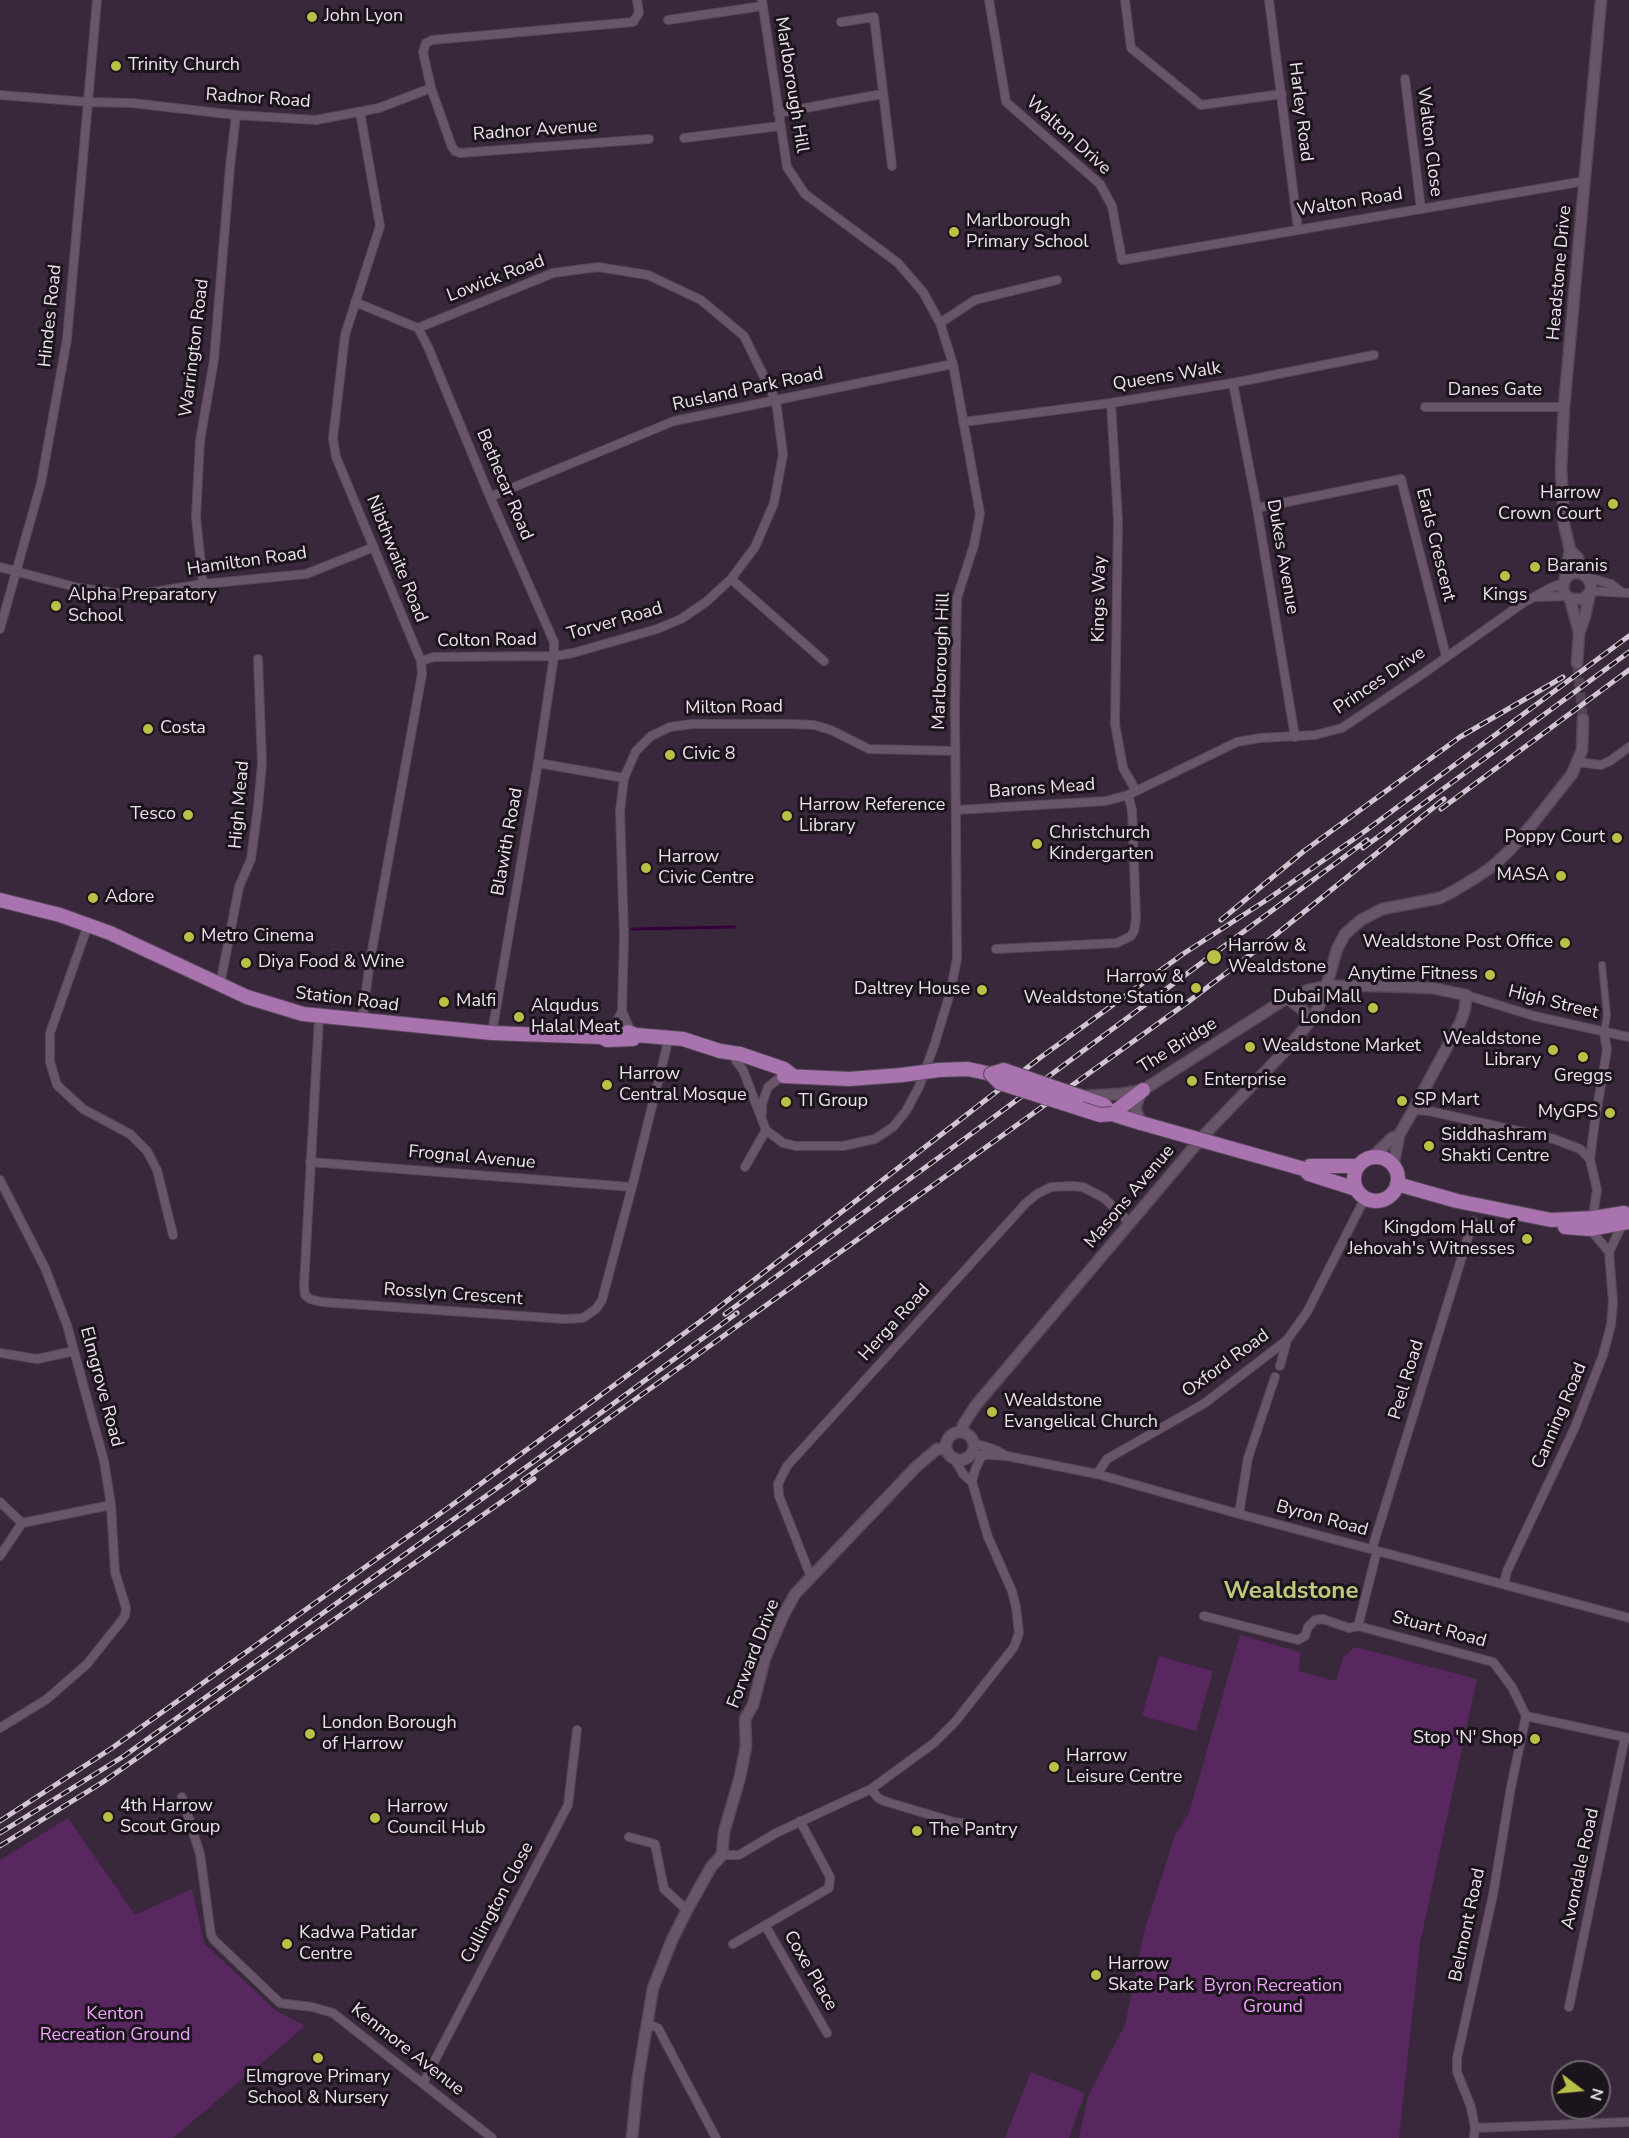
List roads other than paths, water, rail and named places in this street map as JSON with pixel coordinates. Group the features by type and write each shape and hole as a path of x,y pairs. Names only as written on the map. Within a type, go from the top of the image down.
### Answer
{"main road":[{"name":"Station Road","path":"0,900 60,915 110,933 220,985 287,1011 318,1017 492,1034 607,1035 607,1040 633,1039 634,1034 668,1037 740,1054 784,1069 787,1076"},
{"name":"Station Road","path":"720,1051 736,1061 787,1076"},
{"path":"787,1076 849,1079 968,1069 991,1074 1000,1083 1100,1115 1112,1114 1304,1169 1309,1174 1320,1172 1358,1166 1371,1158 1384,1160 1393,1167 1397,1175 1397,1184 1394,1191 1384,1199 1377,1201 1320,1172"},
{"name":"The Bridge","path":"991,1074 1004,1070 1079,1096"},
{"path":"1112,1114 1136,1094"},
{"path":"1079,1096 1104,1105 1112,1114"},
{"path":"1358,1166 1354,1178 1360,1194"},
{"path":"1397,1184 1457,1201 1551,1220 1558,1227 1627,1220"}],"street":[{"name":"Hindes Road","path":"0,629 41,483 67,339 97,0"},
{"path":"431,88 423,52 426,44 432,40 633,22 639,14 637,0"},
{"name":"Walton Drive","path":"989,0 1006,102 1100,184 1112,206 1122,260"},
{"path":"1125,0 1131,48 1202,105 1282,94"},
{"name":"Harley Road","path":"1269,0 1298,229"},
{"name":"Headstone Drive","path":"1564,581 1570,550 1564,524 1561,468 1564,407 1601,0"},
{"path":"668,20 762,3"},
{"name":"Marlborough Hill","path":"762,3 787,167 805,194 898,263 923,292 940,323 952,364 980,514 974,545 957,598 955,751 957,958 951,990 934,1046 919,1087 906,1112 893,1127 875,1139 843,1146 796,1146 783,1143 766,1130"},
{"path":"841,22 874,17 892,166"},
{"name":"Walton Close","path":"1405,79 1421,209"},
{"name":"Radnor Road","path":"0,95 132,103 236,115 316,120 379,108 431,88"},
{"name":"Radnor Avenue","path":"431,88 452,147 460,153 649,139"},
{"path":"778,113 882,94"},
{"name":"Nibthwaite Road","path":"360,112 380,226 345,335 333,438 336,457 420,661 422,674 370,961 362,1021"},
{"name":"Warrington Road","path":"203,584 196,517 200,441 214,360 236,115"},
{"path":"684,138 780,126"},
{"name":"Walton Road","path":"1122,260 1585,181"},
{"name":"Lowick Road","path":"418,328 553,273 598,267 648,275 701,300 744,336 776,401"},
{"path":"940,323 975,300 1056,280"},
{"path":"355,302 418,328"},
{"name":"Bethecar Road","path":"418,328 428,346 490,497 554,642 554,656"},
{"name":"Queens Walk","path":"963,422 1111,403 1374,356"},
{"name":"Rusland Park Road","path":"490,497 674,421 952,364"},
{"name":"Dukes Avenue","path":"1233,383 1257,508 1295,736"},
{"name":"Torver Road","path":"554,656 573,653 646,632 681,619 706,602 730,579 755,547 774,503 783,454 776,401"},
{"name":"Kings Way","path":"996,949 1117,943 1131,936 1134,931 1136,919 1132,793 1123,768 1115,724 1118,520 1111,403"},
{"name":"Danes Gate","path":"1425,407 1564,407"},
{"name":"Earls Crescent","path":"1257,508 1401,479 1446,656"},
{"name":"Hamilton Road","path":"0,567 79,588 133,595 203,584 306,574 374,547"},
{"name":"Headstone Drive","path":"1570,550 1578,558 1585,575"},
{"path":"1579,633 1564,592 1564,581 1575,573 1611,584 1624,592"},
{"path":"1577,663 1579,633 1591,584 1585,575"},
{"path":"730,579 824,661"},
{"name":"Princes Drive","path":"1132,793 1237,742 1260,738 1316,735 1342,728 1523,603 1564,581"},
{"path":"1590,592 1606,594 1624,592"},
{"path":"1568,598 1583,599 1590,592"},
{"name":"Princes Drive","path":"1537,597 1568,598"},
{"name":"Colton Road","path":"420,661 434,657 554,656"},
{"name":"Blawith Road","path":"492,1034 554,656"},
{"name":"High Mead","path":"220,985 239,887 251,859 258,807 262,763 258,659"},
{"path":"1583,719 1584,739 1578,762 1600,765 1610,761 1629,747"},
{"name":"Milton Road","path":"634,1034 622,1011 624,943 620,811 624,778 636,751 651,736 670,727 692,724 814,725 831,730 870,749 955,751"},
{"name":"Masons Avenue","path":"961,1432 976,1405 1204,1134 1286,1050 1308,1023 1316,1012 1327,986 1340,942 1352,927 1382,909 1440,897 1460,889 1477,878 1510,850 1565,785 1578,762"},
{"path":"538,763 624,778"},
{"name":"Barons Mead","path":"957,810 1106,801 1132,793"},
{"path":"88,925 50,1033 50,1062 57,1085 83,1109 130,1134 147,1151 157,1170 173,1235"},
{"path":"1602,965 1606,1015 1604,1033 1607,1050 1590,1159 1598,1190 1595,1225 1609,1252"},
{"name":"High Street","path":"1327,986 1432,988 1466,995 1534,1016 1629,1037"},
{"name":"The Bridge","path":"1079,1096 1136,1094 1287,998 1327,986"},
{"path":"1393,1167 1399,1135 1461,1021 1466,995"},
{"path":"1287,998 1303,1010 1308,1023"},
{"name":"Milton Road","path":"607,1035 622,1011"},
{"name":"Rosslyn Crescent","path":"318,1017 305,1295 321,1302 564,1319 583,1318 596,1309 602,1300 668,1037"},
{"path":"736,1061 743,1070 766,1130 745,1167"},
{"path":"762,1117 764,1096 772,1083 787,1076"},
{"path":"1136,1094 1136,1108 1142,1123"},
{"path":"1413,1110 1429,1111 1554,1139 1580,1149 1590,1159"},
{"path":"1371,1158 1392,1138 1399,1135"},
{"name":"Frognal Avenue","path":"310,1162 632,1187"},
{"name":"Elmgrove Road","path":"0,1180 45,1268 67,1325 104,1461 111,1505 116,1572 126,1608 124,1616 87,1664 47,1699 0,1728"},
{"name":"Herga Road","path":"811,1577 779,1496 778,1484 787,1466 1026,1203 1037,1194 1051,1187 1083,1187 1104,1198 1130,1222"},
{"path":"1280,1366 1287,1340 1307,1312 1360,1194"},
{"name":"Canning Road","path":"1504,1584 1507,1571 1579,1418 1606,1347 1611,1324 1612,1302 1609,1252 1627,1220"},
{"name":"Peel Road","path":"1375,1550 1473,1221"},
{"name":"Oxford Road","path":"1097,1474 1107,1459 1205,1403 1287,1340"},
{"path":"0,1353 37,1359 74,1351"},
{"path":"1239,1514 1248,1458 1275,1377"},
{"path":"632,2138 651,1996 660,1967 687,1910 711,1868 722,1855 739,1855 800,1821 871,1789 934,1743 955,1722 1008,1657 1017,1640 1019,1622 1014,1599 988,1537 972,1482 976,1451 969,1435 961,1432 949,1437 946,1449 965,1477 972,1482"},
{"path":"811,1577 916,1467 937,1449 946,1449"},
{"name":"Byron Road","path":"976,1451 996,1450 1007,1456"},
{"path":"955,1460 964,1460 976,1451"},
{"name":"Byron Road","path":"976,1451 1097,1474 1629,1618"},
{"path":"0,1502 22,1523"},
{"path":"0,1556 22,1523 111,1505"},
{"path":"1358,1626 1375,1550"},
{"name":"Forward Drive","path":"722,1855 724,1832 740,1777 746,1746 745,1719 753,1705 765,1658 783,1616 795,1594 811,1577"},
{"name":"Stuart Road","path":"1204,1616 1298,1640 1305,1636 1308,1627 1315,1620 1323,1619 1349,1628 1358,1626 1493,1662 1512,1687 1526,1716"},
{"path":"1526,1716 1627,1738"},
{"name":"Belmont Road","path":"1474,2138 1475,2128 1471,2107 1456,2072 1457,2058 1492,1895 1526,1716"},
{"name":"Cullington Close","path":"423,2083 568,1805 578,1730"},
{"name":"Avondale Road","path":"1569,2007 1627,1738"},
{"path":"871,1789 878,1798 884,1801 966,1824"},
{"name":"Kenmore Avenue","path":"182,1797 200,1854 211,1935 214,1940 280,2003 312,2007 333,2013 491,2138"},
{"path":"733,1944 829,1888 830,1877 800,1821"},
{"path":"629,1837 655,1844 664,1889 687,1910"},
{"name":"Coxe Place","path":"765,1925 827,2033"},
{"path":"646,2023 658,2028 716,2138"},
{"path":"1475,2128 1629,2122"}],"waterway":[{"path":"632,929 734,927"}],"tunnel":[{"path":"1577,663 1583,719"}],"railway":[{"path":"0,1821 112,1748 452,1505 705,1318 1041,1057 1183,954 1268,899 1361,834 1629,636"},
{"path":"1363,848 1629,652"},
{"path":"1441,809 1629,670"},
{"path":"1221,920 1304,851 1460,737 1563,677"},
{"path":"523,1480 1188,1002 1263,945 1444,799"},
{"path":"725,1314 1367,840"},
{"path":"0,1833 124,1756 737,1313"},
{"path":"0,1846 103,1782 534,1479"}],"place":[{"name":"John Lyon","path":"312,17"},
{"name":"Trinity Church","path":"116,66"},
{"name":"Marlborough Primary School","path":"954,232"},
{"name":"Harrow Crown Court","path":"1613,504"},
{"name":"Baranis","path":"1535,567"},
{"name":"Kings","path":"1505,576"},
{"name":"Alpha Preparatory School","path":"56,606"},
{"name":"Costa","path":"148,729"},
{"name":"Civic 8","path":"670,755"},
{"name":"Tesco","path":"188,815"},
{"name":"Harrow Reference Library","path":"787,816"},
{"name":"Poppy Court","path":"1617,838"},
{"name":"Christchurch Kindergarten","path":"1037,844"},
{"name":"Harrow Civic Centre","path":"646,868"},
{"name":"MASA","path":"1561,876"},
{"name":"Adore","path":"93,898"},
{"name":"Metro Cinema","path":"189,937"},
{"name":"Wealdstone Post Office","path":"1565,943"},
{"name":"Harrow & Wealdstone","path":"1214,957"},
{"name":"Diya Food & Wine","path":"246,963"},
{"name":"Anytime Fitness","path":"1490,975"},
{"name":"Harrow & Wealdstone Station","path":"1196,988"},
{"name":"Daltrey House","path":"982,990"},
{"name":"Malfi","path":"444,1002"},
{"name":"Dubai Mall London","path":"1373,1008"},
{"name":"Alqudus Halal Meat","path":"519,1017"},
{"name":"Wealdstone Market","path":"1250,1047"},
{"name":"Wealdstone Library","path":"1553,1050"},
{"name":"Greggs","path":"1583,1057"},
{"name":"Enterprise","path":"1192,1081"},
{"name":"Harrow Central Mosque","path":"607,1085"},
{"name":"SP Mart","path":"1402,1101"},
{"name":"TI Group","path":"786,1102"},
{"name":"MyGPS","path":"1610,1113"},
{"name":"Siddhashram Shakti Centre","path":"1429,1146"},
{"name":"Kingdom Hall of Jehovah's Witnesses","path":"1527,1239"},
{"name":"Wealdstone Evangelical Church","path":"992,1412"},
{"name":"London Borough of Harrow","path":"310,1734"},
{"name":"Stop 'N' Shop","path":"1535,1739"},
{"name":"Harrow Leisure Centre","path":"1054,1767"},
{"name":"4th Harrow Scout Group","path":"108,1817"},
{"name":"Harrow Council Hub","path":"375,1818"},
{"name":"The Pantry","path":"917,1831"},
{"name":"Kadwa Patidar Centre","path":"287,1944"},
{"name":"Harrow Skate Park","path":"1096,1975"},
{"name":"Elmgrove Primary School & Nursery","path":"318,2058"}],"district":[{"name":"Wealdstone","path":"1291,1592"}],"park label":[{"name":"Byron Recreation Ground","path":"1273,1997"},
{"name":"Kenton Recreation Ground","path":"115,2025"}]}
